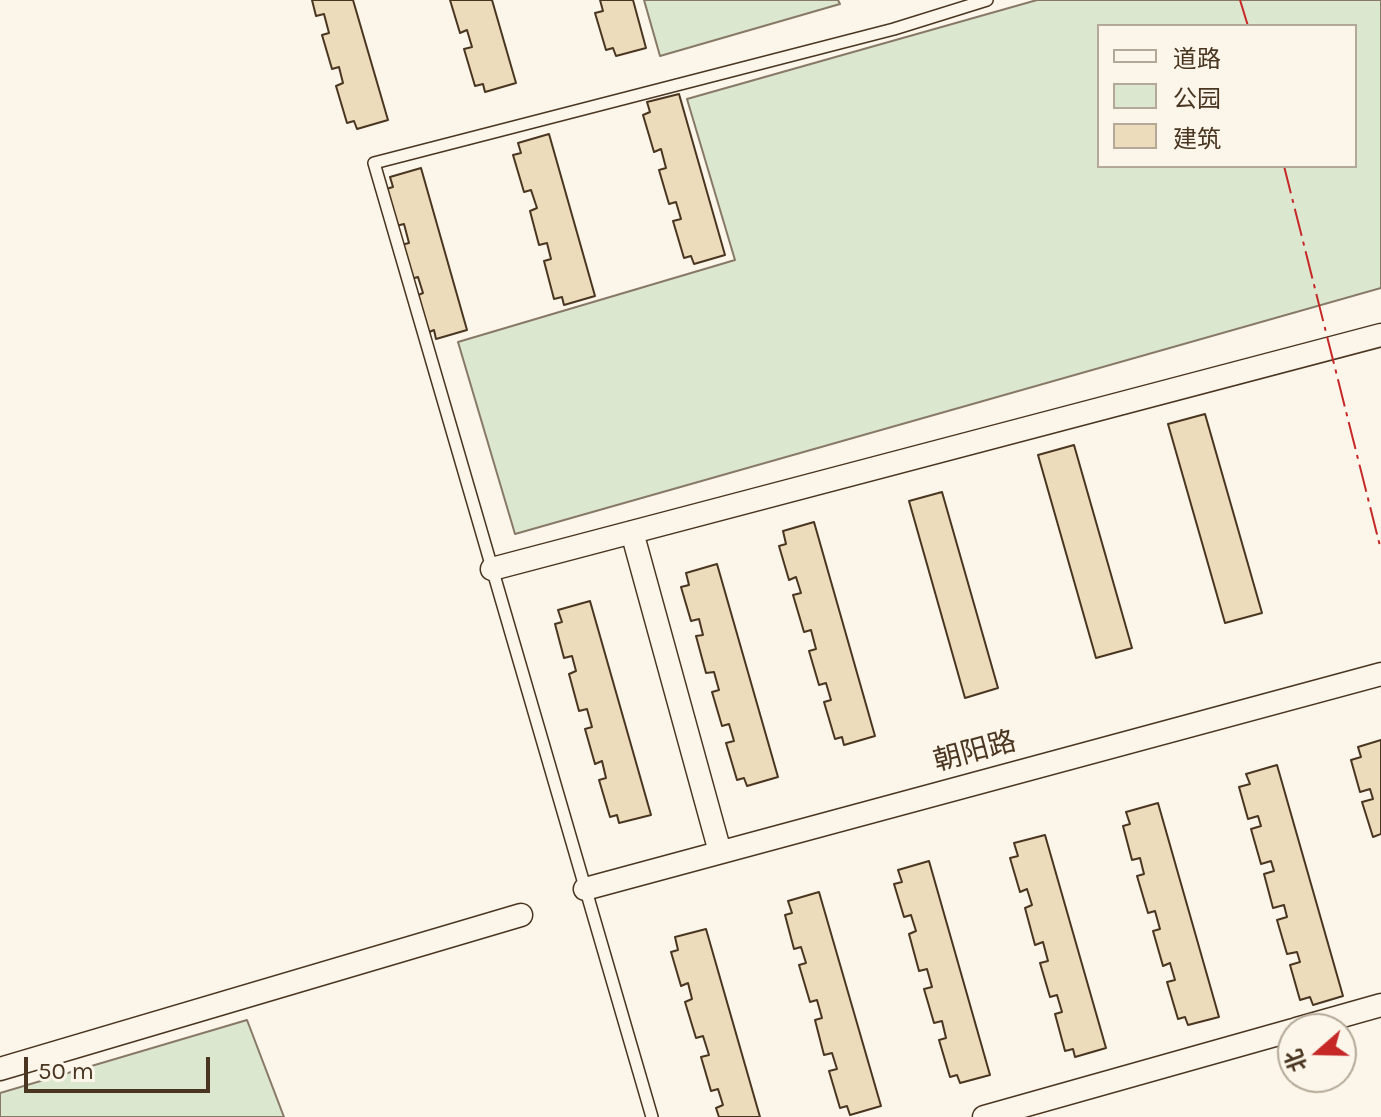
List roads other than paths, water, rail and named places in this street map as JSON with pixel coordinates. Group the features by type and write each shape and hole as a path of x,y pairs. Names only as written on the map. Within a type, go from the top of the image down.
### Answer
{"street":[{"path":"492,569 1381,335"},
{"path":"632,532 720,852"},
{"name":"朝阳路","path":"585,889 1381,674"},
{"path":"0,1069 521,915"},
{"path":"1352,1013 1381,1005"},
{"path":"984,1117 1277,1034"}],"lane":[{"path":"652,1117 374,163 894,29 987,0"}]}
